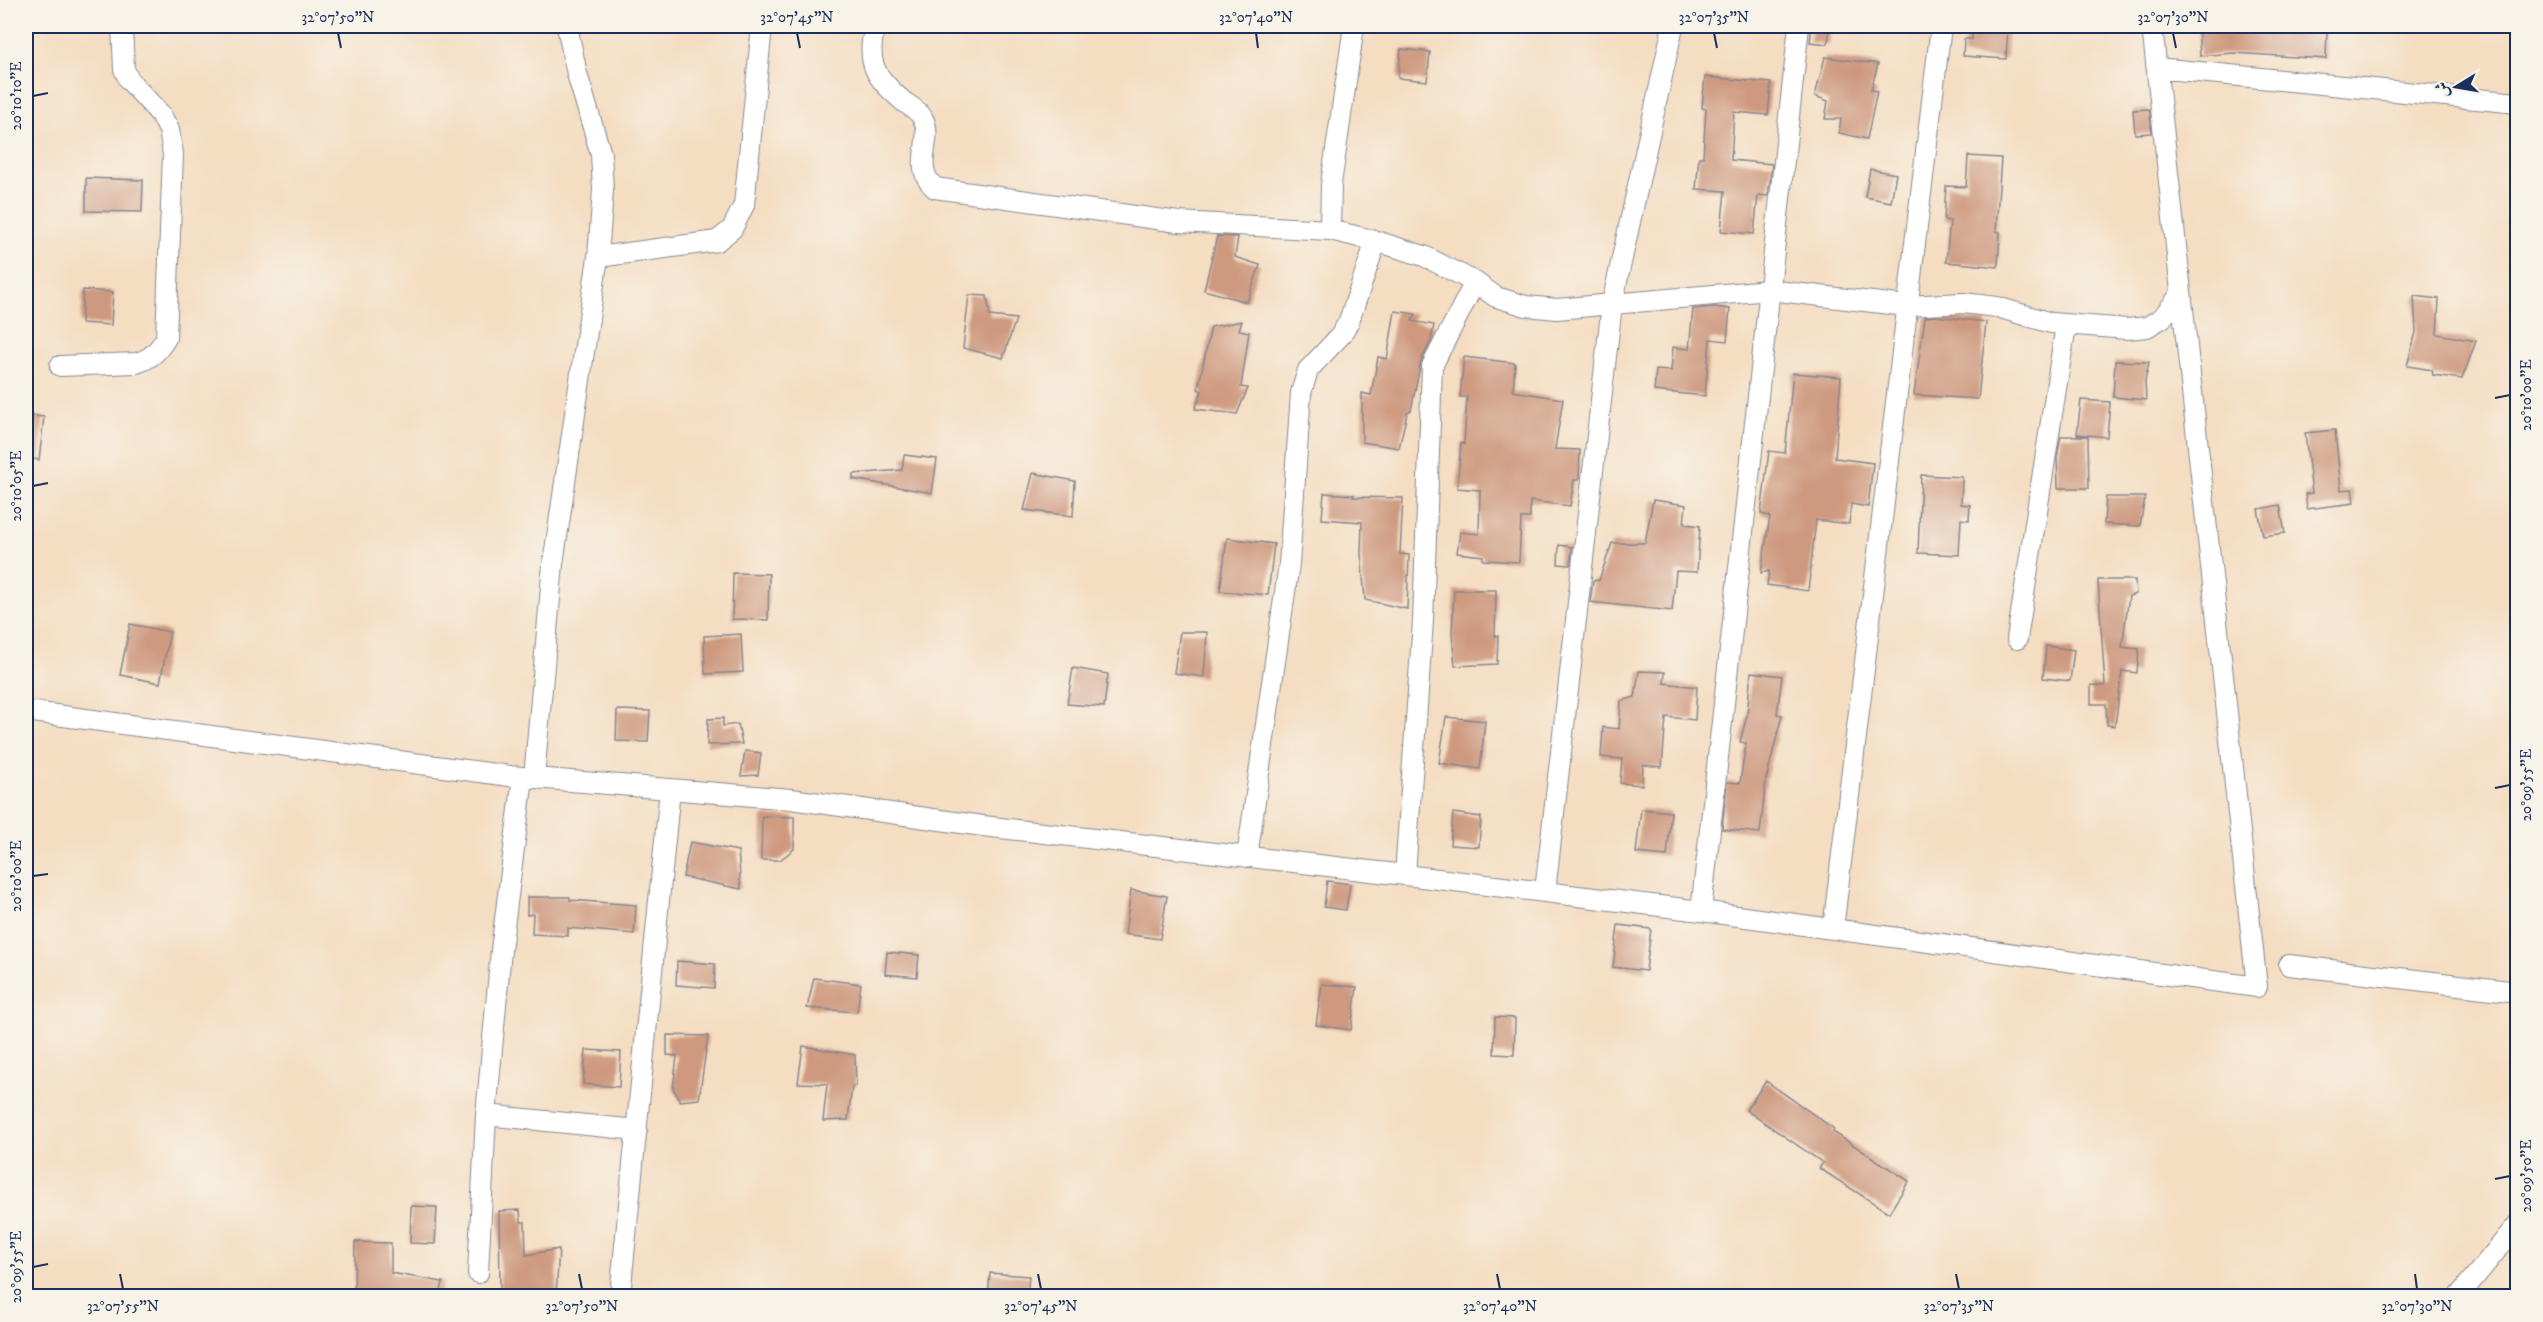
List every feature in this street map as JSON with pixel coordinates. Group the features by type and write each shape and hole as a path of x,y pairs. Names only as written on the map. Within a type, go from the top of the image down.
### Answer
{"street":[{"path":"60,366 136,363 148,360 159,350 166,338 173,154 169,129 161,115 129,80 124,69 122,26"},
{"path":"478,1273 486,1115 501,950 528,778 553,564 598,257 603,190 601,154 577,74 569,26"},
{"path":"598,257 717,241 732,229 744,205 762,26"},
{"path":"875,26 872,40 873,64 880,82 922,117 926,127 923,165 926,180 935,188 1178,222 1330,230 1424,256 1475,282 1496,297 1526,306 1557,309 1769,290 1907,306 1963,303 1997,307 2051,323 2127,329 2147,327 2162,318 2181,294"},
{"path":"1330,230 1331,184 1354,26"},
{"path":"1545,892 1612,304 1673,26"},
{"path":"1701,911 1799,26"},
{"path":"1833,929 1941,26"},
{"path":"26,711 528,778 790,799 983,826 1405,874 1701,911 2257,987 2152,26"},
{"path":"2157,68 2517,103"},
{"path":"1247,857 1289,564 1301,393 1308,370 1341,335 1349,321 1376,241"},
{"path":"1405,874 1423,621 1432,366 1475,282"},
{"path":"2017,639 2066,325"},
{"path":"620,1296 670,789"},
{"path":"2289,965 2517,992"},
{"path":"486,1115 637,1130"},
{"path":"2459,1296 2517,1224"}],"building":[{"path":"1812,26 1830,26 1828,44 1810,42"},
{"path":"1973,26 2008,26 2006,59 1963,56 1964,39 1972,39"},
{"path":"2198,26 2327,29 2326,59 2234,53 2200,56"},
{"path":"1401,49 1430,52 1427,81 1398,78"},
{"path":"1825,57 1878,64 1871,90 1877,91 1867,139 1839,133 1841,119 1825,119 1828,101 1815,96"},
{"path":"1705,77 1771,83 1768,115 1734,112 1731,160 1772,164 1768,196 1758,195 1754,234 1721,231 1725,191 1696,189 1699,157 1703,157 1706,109 1702,108"},
{"path":"2149,109 2152,133 2135,134 2133,110"},
{"path":"1968,156 2001,158 1996,231 2000,232 1998,267 1946,262 1950,221 1944,220 1946,186 1966,187"},
{"path":"1870,169 1896,174 1891,202 1865,197"},
{"path":"86,178 143,180 142,212 86,211"},
{"path":"1217,236 1238,237 1235,257 1260,265 1247,302 1204,290"},
{"path":"83,290 113,292 111,325 81,323"},
{"path":"969,295 987,296 990,316 1016,319 1003,358 963,348"},
{"path":"2414,296 2439,299 2437,334 2476,341 2462,379 2433,375 2432,370 2407,366 2416,332"},
{"path":"1714,307 1730,309 1727,341 1710,339 1705,396 1654,391 1656,370 1671,371 1673,347 1689,349 1693,309"},
{"path":"1395,311 1416,314 1412,321 1434,325 1431,341 1421,361 1411,410 1407,413 1399,448 1362,442 1362,393 1371,395 1378,357 1387,359"},
{"path":"1935,316 1986,322 1978,399 1914,395 1925,317"},
{"path":"1242,321 1239,330 1249,332 1241,387 1248,388 1237,414 1195,409 1202,391 1198,389 1211,327"},
{"path":"1464,357 1515,363 1513,391 1563,399 1555,449 1580,450 1579,480 1574,480 1570,506 1530,501 1530,518 1521,518 1519,562 1483,560 1483,556 1457,553 1460,532 1479,534 1480,490 1457,488 1461,443 1464,444 1467,397 1460,397"},
{"path":"2115,361 2149,362 2145,381 2146,400 2113,397"},
{"path":"1793,373 1841,377 1835,458 1873,463 1868,507 1851,504 1849,524 1816,520 1808,591 1767,585 1769,571 1761,573 1770,516 1761,514 1769,451 1785,453"},
{"path":"2081,400 2110,402 2107,437 2077,434"},
{"path":"26,415 44,417 39,460 26,458"},
{"path":"2335,430 2341,490 2352,489 2354,503 2307,509 2305,494 2312,493 2305,433"},
{"path":"2061,436 2088,436 2089,488 2058,488 2057,457"},
{"path":"904,455 937,459 932,493 853,479 853,474 902,470"},
{"path":"1033,473 1075,481 1073,516 1024,510"},
{"path":"1921,475 1962,477 1961,504 1970,505 1969,520 1961,519 1959,555 1918,553"},
{"path":"1324,493 1354,495 1353,497 1403,498 1400,554 1409,555 1407,609 1365,600 1361,553 1362,522 1322,519"},
{"path":"2106,497 2145,497 2140,526 2104,524"},
{"path":"1653,500 1686,505 1684,524 1700,526 1697,572 1676,571 1672,611 1590,602 1593,581 1599,580 1612,543 1645,543"},
{"path":"2280,505 2285,533 2263,536 2258,509"},
{"path":"1227,538 1274,544 1268,595 1220,591"},
{"path":"1559,545 1572,547 1570,565 1558,564"},
{"path":"733,573 769,574 768,620 732,619"},
{"path":"2098,580 2135,580 2136,594 2129,596 2122,647 2139,649 2137,673 2122,671 2115,726 2107,725 2106,704 2091,704 2091,685 2105,686"},
{"path":"1454,590 1496,590 1497,664 1455,666 1452,634"},
{"path":"130,624 170,632 160,683 120,675"},
{"path":"1180,632 1207,632 1204,677 1174,673"},
{"path":"741,634 743,672 705,674 704,636"},
{"path":"2046,646 2074,650 2070,681 2043,678"},
{"path":"1073,668 1108,674 1104,707 1067,704"},
{"path":"1639,671 1665,672 1664,683 1697,687 1695,720 1666,717 1662,767 1643,765 1642,785 1620,783 1622,759 1601,757 1603,727 1619,729 1621,701 1635,697"},
{"path":"1751,672 1782,676 1777,714 1782,715 1766,780 1760,833 1722,829 1727,782 1740,783 1746,743 1740,742 1747,715"},
{"path":"617,710 650,711 648,742 616,741"},
{"path":"1446,717 1485,721 1480,769 1439,763"},
{"path":"723,718 723,726 738,724 742,744 707,745 708,719"},
{"path":"745,751 761,753 758,775 741,776"},
{"path":"1641,809 1671,812 1667,856 1636,853"},
{"path":"1453,813 1481,817 1479,847 1450,845"},
{"path":"762,816 794,817 794,849 780,860 761,860"},
{"path":"690,842 738,851 741,889 683,877"},
{"path":"1327,881 1350,884 1346,910 1324,907"},
{"path":"1131,890 1167,896 1160,939 1125,934"},
{"path":"527,897 570,897 570,900 636,905 634,934 568,928 568,936 532,934 533,914 527,915"},
{"path":"1618,925 1651,929 1646,971 1613,967"},
{"path":"887,952 919,955 917,977 885,974"},
{"path":"677,961 715,964 714,988 676,985"},
{"path":"814,978 861,984 857,1012 807,1008"},
{"path":"1322,984 1357,987 1351,1030 1316,1025"},
{"path":"1495,1017 1515,1018 1514,1055 1494,1054"},
{"path":"667,1035 708,1036 699,1099 680,1101 673,1088 677,1056 667,1055"},
{"path":"803,1046 855,1055 856,1086 852,1086 848,1120 823,1121 827,1084 798,1083"},
{"path":"586,1050 621,1052 619,1087 583,1084"},
{"path":"1766,1081 1834,1129 1833,1132 1909,1181 1889,1213 1819,1168 1823,1163 1746,1110"},
{"path":"411,1206 437,1207 435,1244 410,1243"},
{"path":"520,1210 521,1222 525,1222 526,1255 559,1249 556,1296 514,1296 514,1291 500,1291 499,1211"},
{"path":"355,1242 391,1243 391,1273 443,1282 440,1296 354,1296"},
{"path":"990,1273 1029,1276 1027,1296 988,1296"}]}
